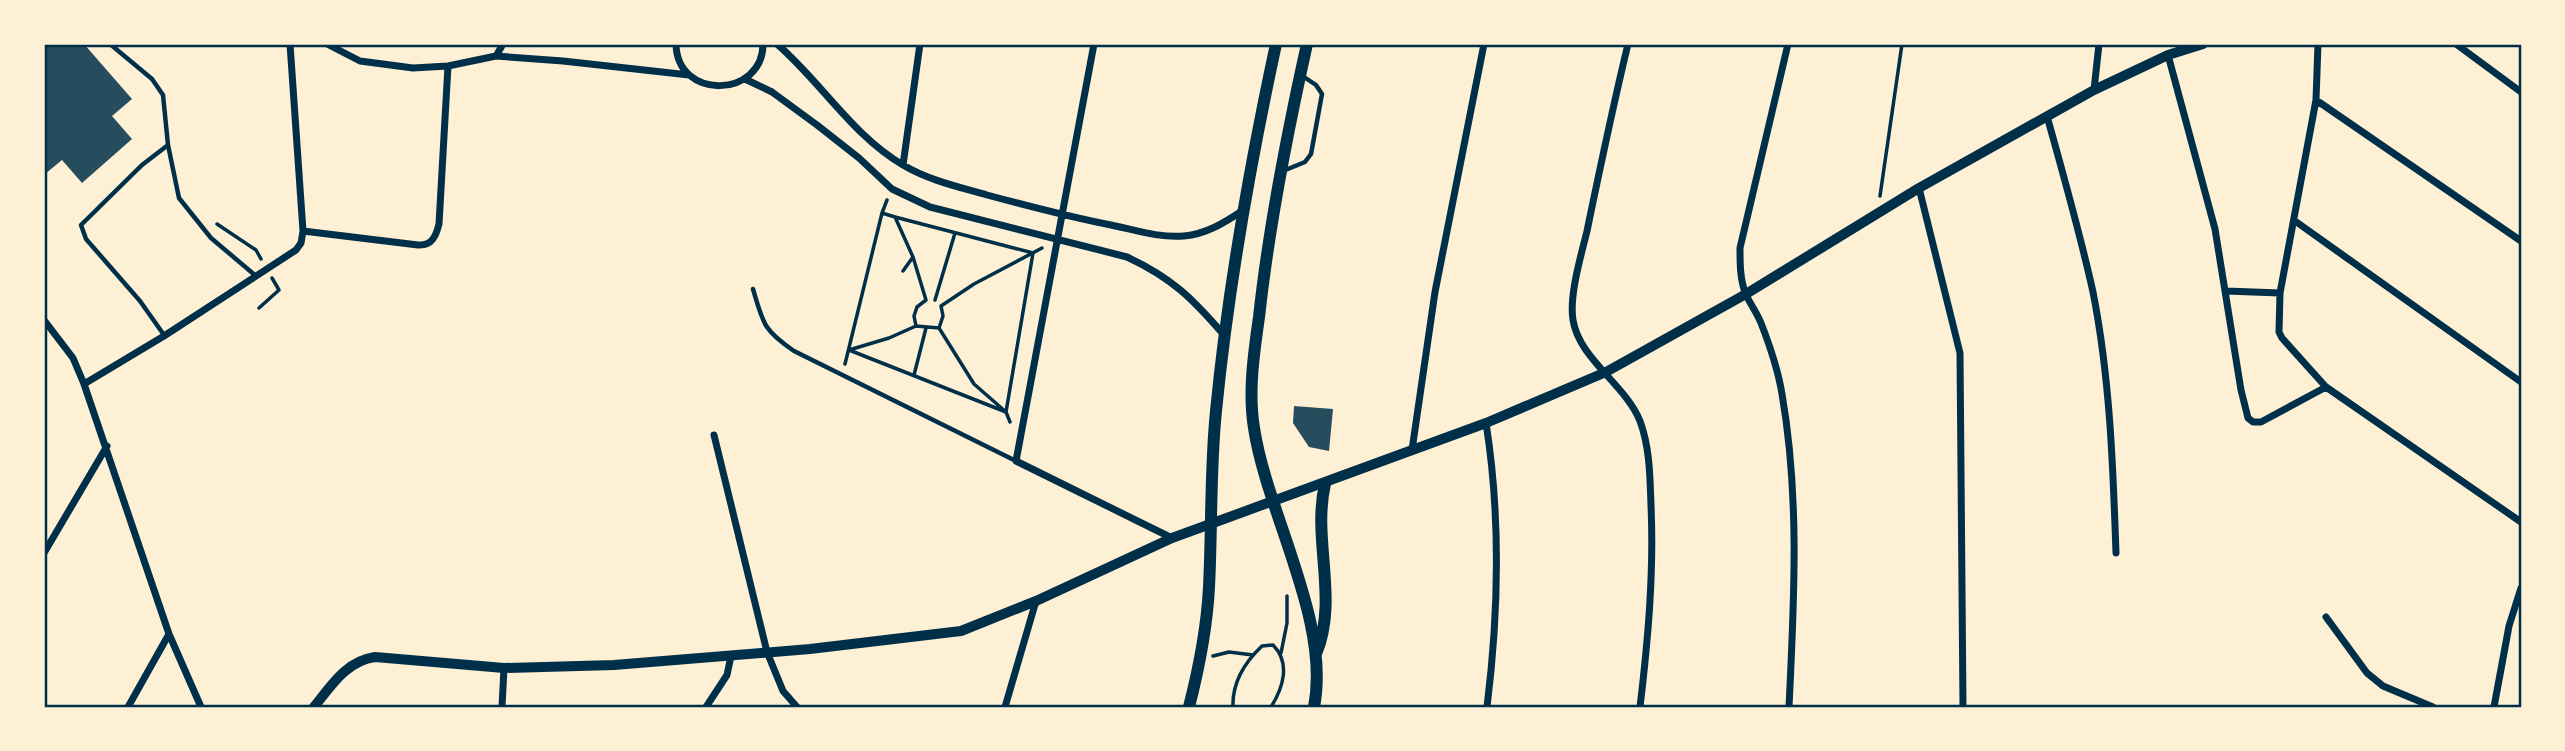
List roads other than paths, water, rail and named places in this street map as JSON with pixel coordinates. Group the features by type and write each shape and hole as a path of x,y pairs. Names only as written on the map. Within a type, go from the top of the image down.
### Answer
{"main road":[{"path":"1189,707 1201,659 1209,589 1216,413 1225,337 1242,211 1276,44"},
{"path":"1307,44 1263,282 1251,400 1258,451 1310,621 1316,654 1314,707"},
{"path":"1316,654 1326,621 1327,599 1320,517 1325,484"}],"street":[{"path":"84,384 257,276 296,250 301,243 303,231 290,44"},
{"path":"327,44 360,61 389,66 448,66 496,56 689,75 706,85 726,87 745,79 757,66 763,44"},
{"path":"496,56 503,44"},
{"path":"677,44 677,55 689,75"},
{"path":"777,44 797,61 869,141 903,165 941,182 1063,215 1153,235 1183,236 1202,232 1223,224 1242,211"},
{"path":"903,165 920,44"},
{"path":"1094,44 1016,461 1172,538"},
{"path":"1412,450 1435,292 1484,44"},
{"path":"1628,44 1574,295 1573,320 1580,340 1628,400 1640,420 1646,442 1652,537 1651,596 1640,707"},
{"path":"1788,44 1740,248 1740,267 1746,294 1760,320 1772,352 1782,392 1790,446 1794,555 1788,707"},
{"path":"2094,90 2099,44"},
{"path":"314,707 339,676 363,659 375,657 504,668 614,665 810,649 961,631 1036,601 1172,538 1486,423 1606,372 1746,294 1919,188 2094,90 2168,55 2203,44"},
{"path":"2318,44 2316,100 2280,293 2280,332 2286,343 2326,387 2521,522"},
{"path":"2456,44 2521,92"},
{"path":"2168,55 2209,202 2248,418 2253,422 2260,422 2326,387"},
{"path":"303,231 418,245 431,241 439,224 448,66"},
{"path":"745,79 772,92 859,158 892,189 930,207 1127,257 1152,269 1194,300 1225,337"},
{"path":"2316,100 2521,241"},
{"path":"2047,116 2093,294 2112,452 2116,553"},
{"path":"1919,188 1960,353 1963,707"},
{"path":"2295,222 2521,382"},
{"path":"2226,291 2280,293"},
{"path":"44,320 73,358 84,384 169,634 201,707"},
{"path":"1486,423 1493,472 1498,567 1497,614 1487,707"},
{"path":"714,435 767,652 783,691 797,707"},
{"path":"44,553 107,446"},
{"path":"2494,707 2509,626 2521,588"},
{"path":"1004,707 1036,601"},
{"path":"2326,617 2375,680 2433,707"},
{"path":"128,707 169,634"},
{"path":"706,707 727,675 731,656"},
{"path":"502,707 504,668"}],"lane":[{"path":"110,44 152,79 163,95 168,145 179,198 211,238 257,276"},
{"path":"1282,172 1305,162 1311,154 1314,142 1322,94 1316,85 1300,74"},
{"path":"164,336 140,301 86,239 81,225 142,165 168,145"},
{"path":"753,289 764,325 776,339 794,351 1016,461"}]}
